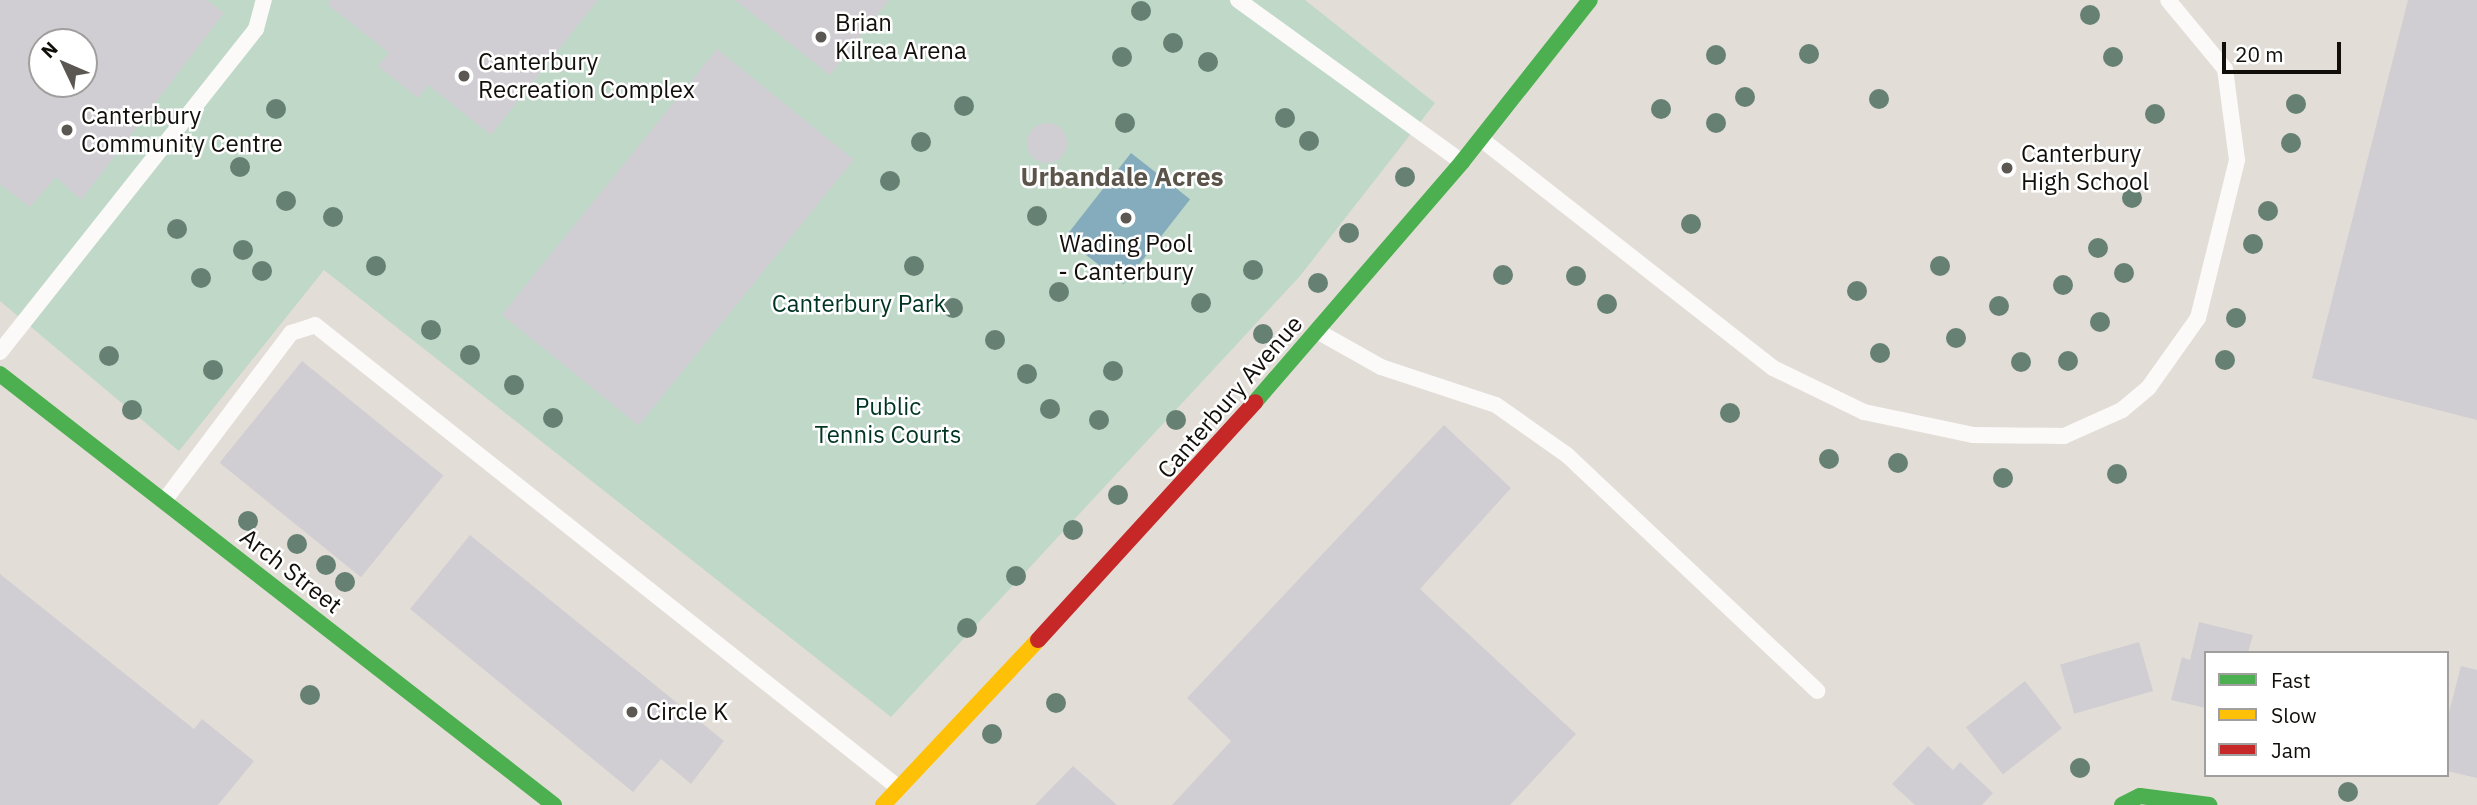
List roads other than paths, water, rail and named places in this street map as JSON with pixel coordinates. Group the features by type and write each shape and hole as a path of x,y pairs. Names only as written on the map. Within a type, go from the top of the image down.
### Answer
{"street":[{"name":"Canterbury Avenue","path":"883,805 1199,468 1462,162 1590,0"},
{"name":"Arch Street","path":"0,374 554,805"},
{"path":"2122,805 2140,796 2209,805"}],"lane":[{"path":"0,352 256,29 264,0"},
{"path":"1238,0 1462,162"},
{"path":"1481,139 1773,368 1864,412 1973,435 2064,436 2122,410 2149,387 2198,318 2238,160 2225,69 2168,0"},
{"path":"164,501 291,333 315,326 899,788"},
{"path":"1317,331 1381,367 1496,405 1567,455 1817,691"}],"water":[{"name":"Wading Pool - Canterbury","path":"1131,153 1190,199 1124,284 1065,238"}],"place":[{"name":"Brian Kilrea Arena","path":"821,37"},
{"name":"Canterbury Recreation Complex","path":"464,76"},
{"name":"Canterbury Community Centre","path":"67,130"},
{"name":"Canterbury High School","path":"2007,168"},
{"name":"Wading Pool - Canterbury","path":"1126,218"},
{"name":"Circle K","path":"632,712"}],"district":[{"name":"Urbandale Acres","path":"1122,177"}],"park label":[{"name":"Canterbury Park","path":"859,304"},
{"name":"Public Tennis Courts","path":"888,421"}]}
